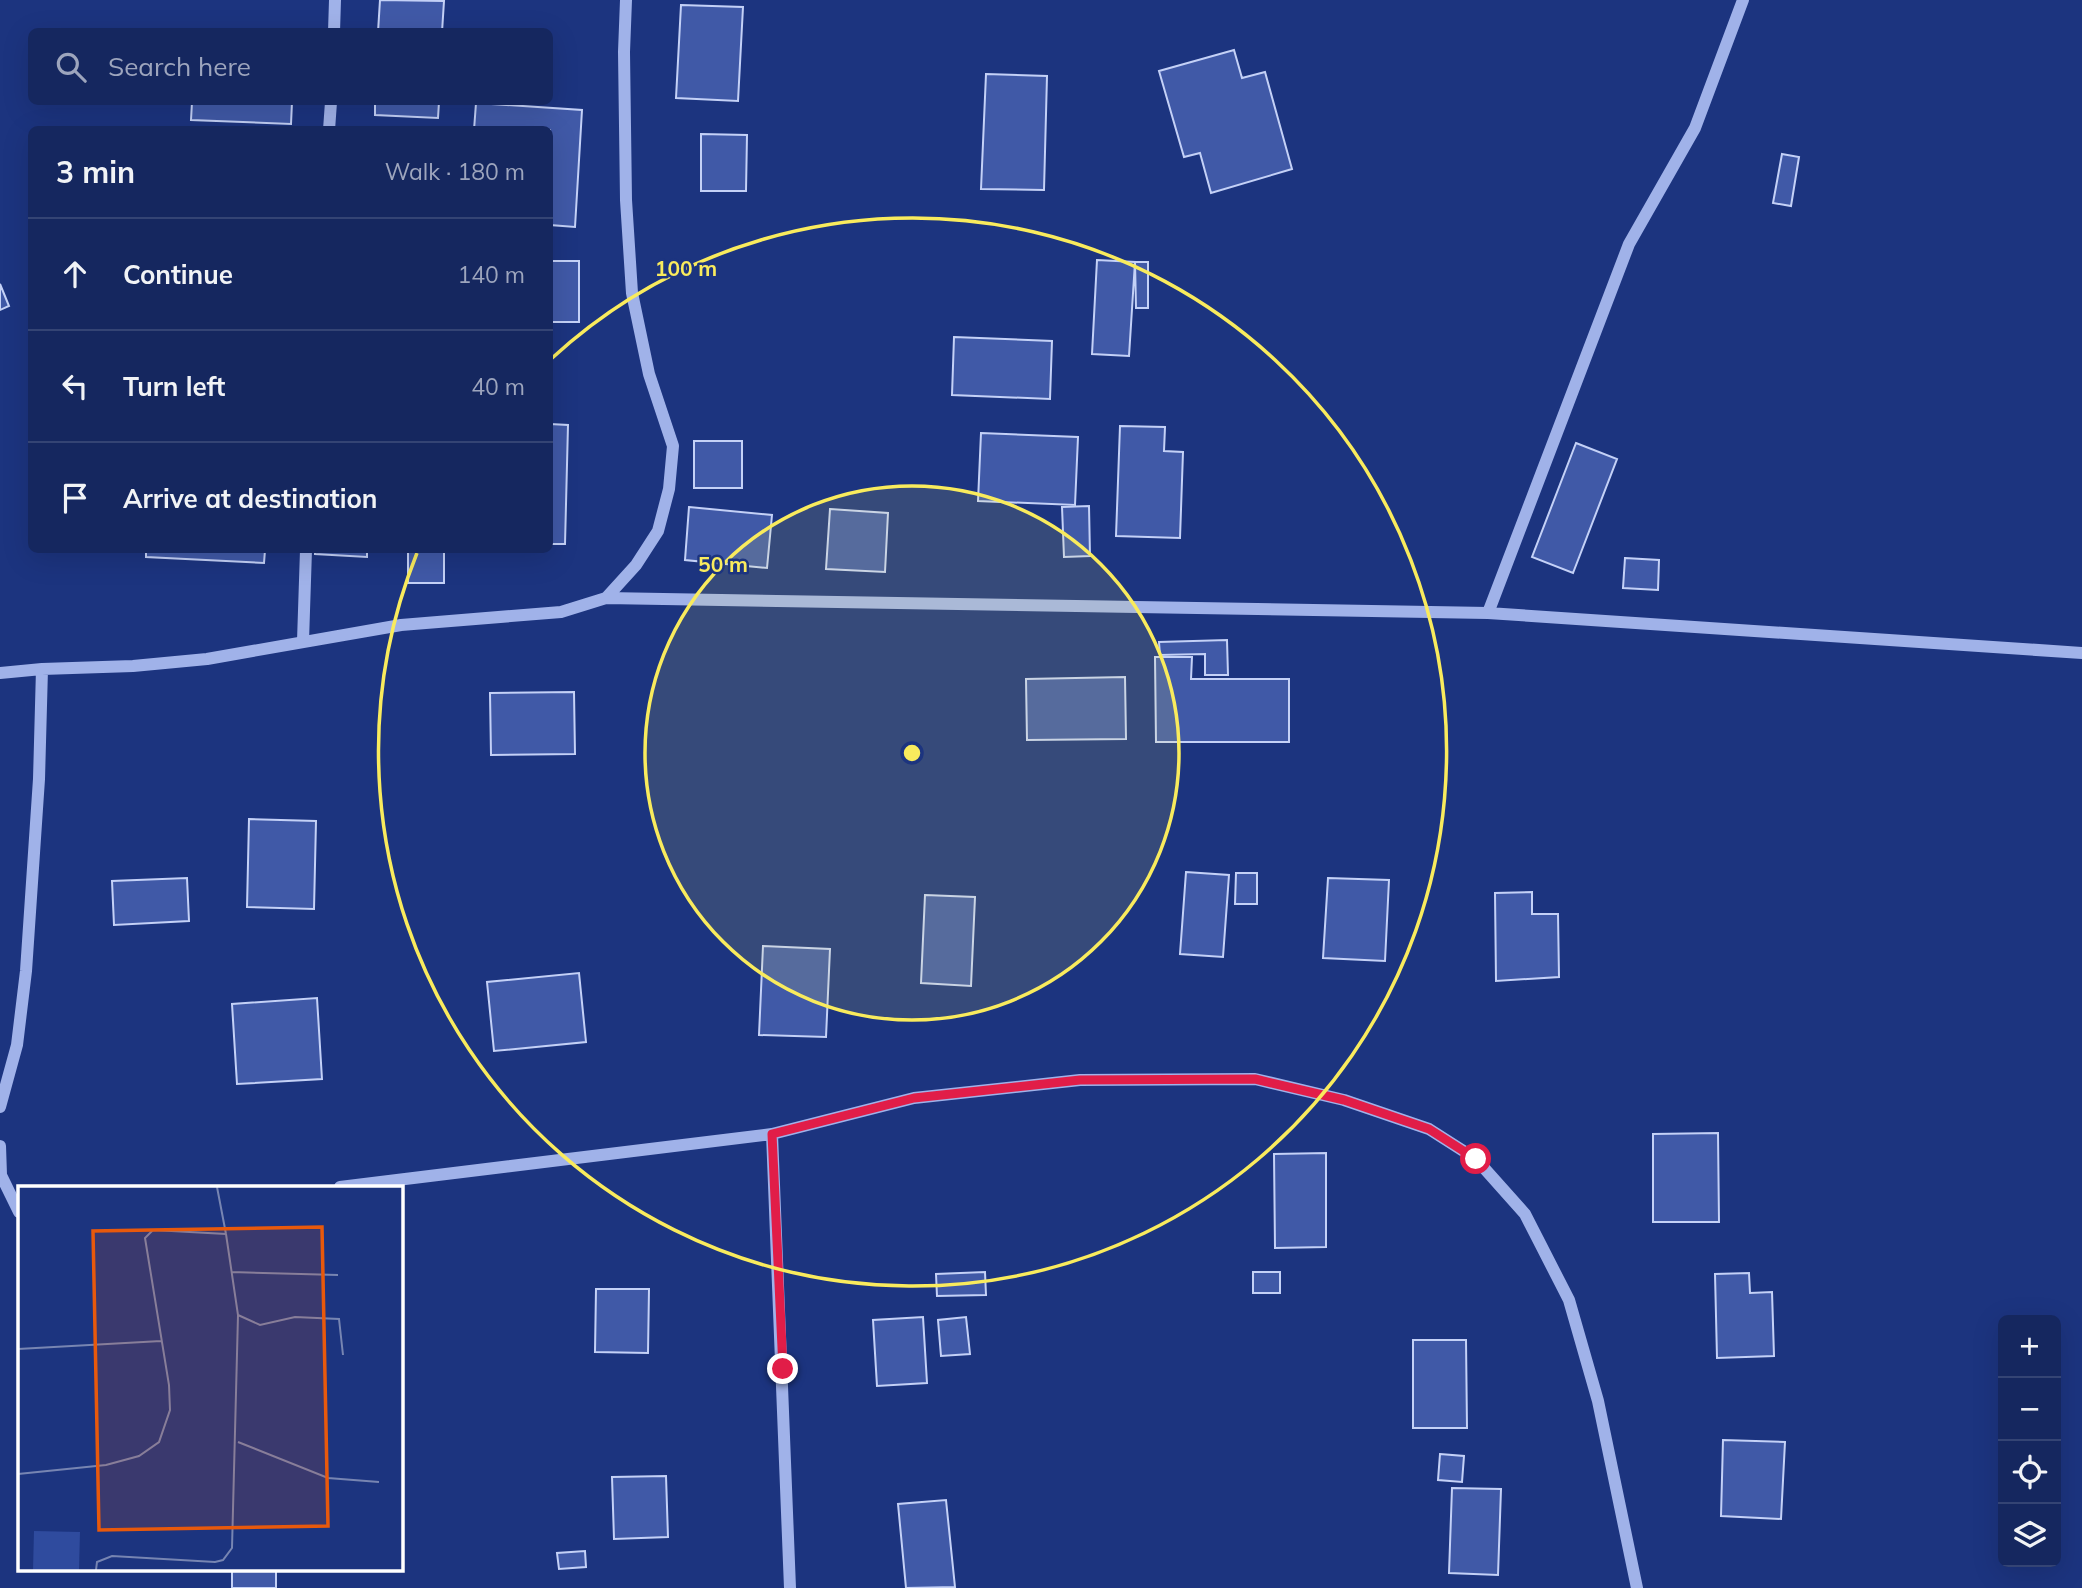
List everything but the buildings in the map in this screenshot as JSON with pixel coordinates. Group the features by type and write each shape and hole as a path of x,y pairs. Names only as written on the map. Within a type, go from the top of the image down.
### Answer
{"street":[{"path":"334,28 335,0"},
{"path":"606,598 636,565 658,530 669,489 673,446 649,374 632,293 626,186 626,0"},
{"path":"1488,613 1629,244 1695,128 1743,0"},
{"path":"329,126 331,105"},
{"path":"303,641 306,553"},
{"path":"0,673 207,659 401,625 561,612 606,598 1488,613 2082,653"},
{"path":"0,1107 17,1045 26,971 39,779 42,669"},
{"path":"348,1186 772,1134 914,1098 1094,1080 1255,1079 1344,1100 1429,1129 1476,1159 1525,1214 1569,1300 1598,1401 1637,1588"},
{"path":"772,1134 790,1588"},
{"path":"0,1146 1,1175 18,1210"}],"route":[{"path":"783,1369 772,1134 914,1098 1080,1080 1255,1079 1344,1100 1429,1129 1476,1159"}]}
